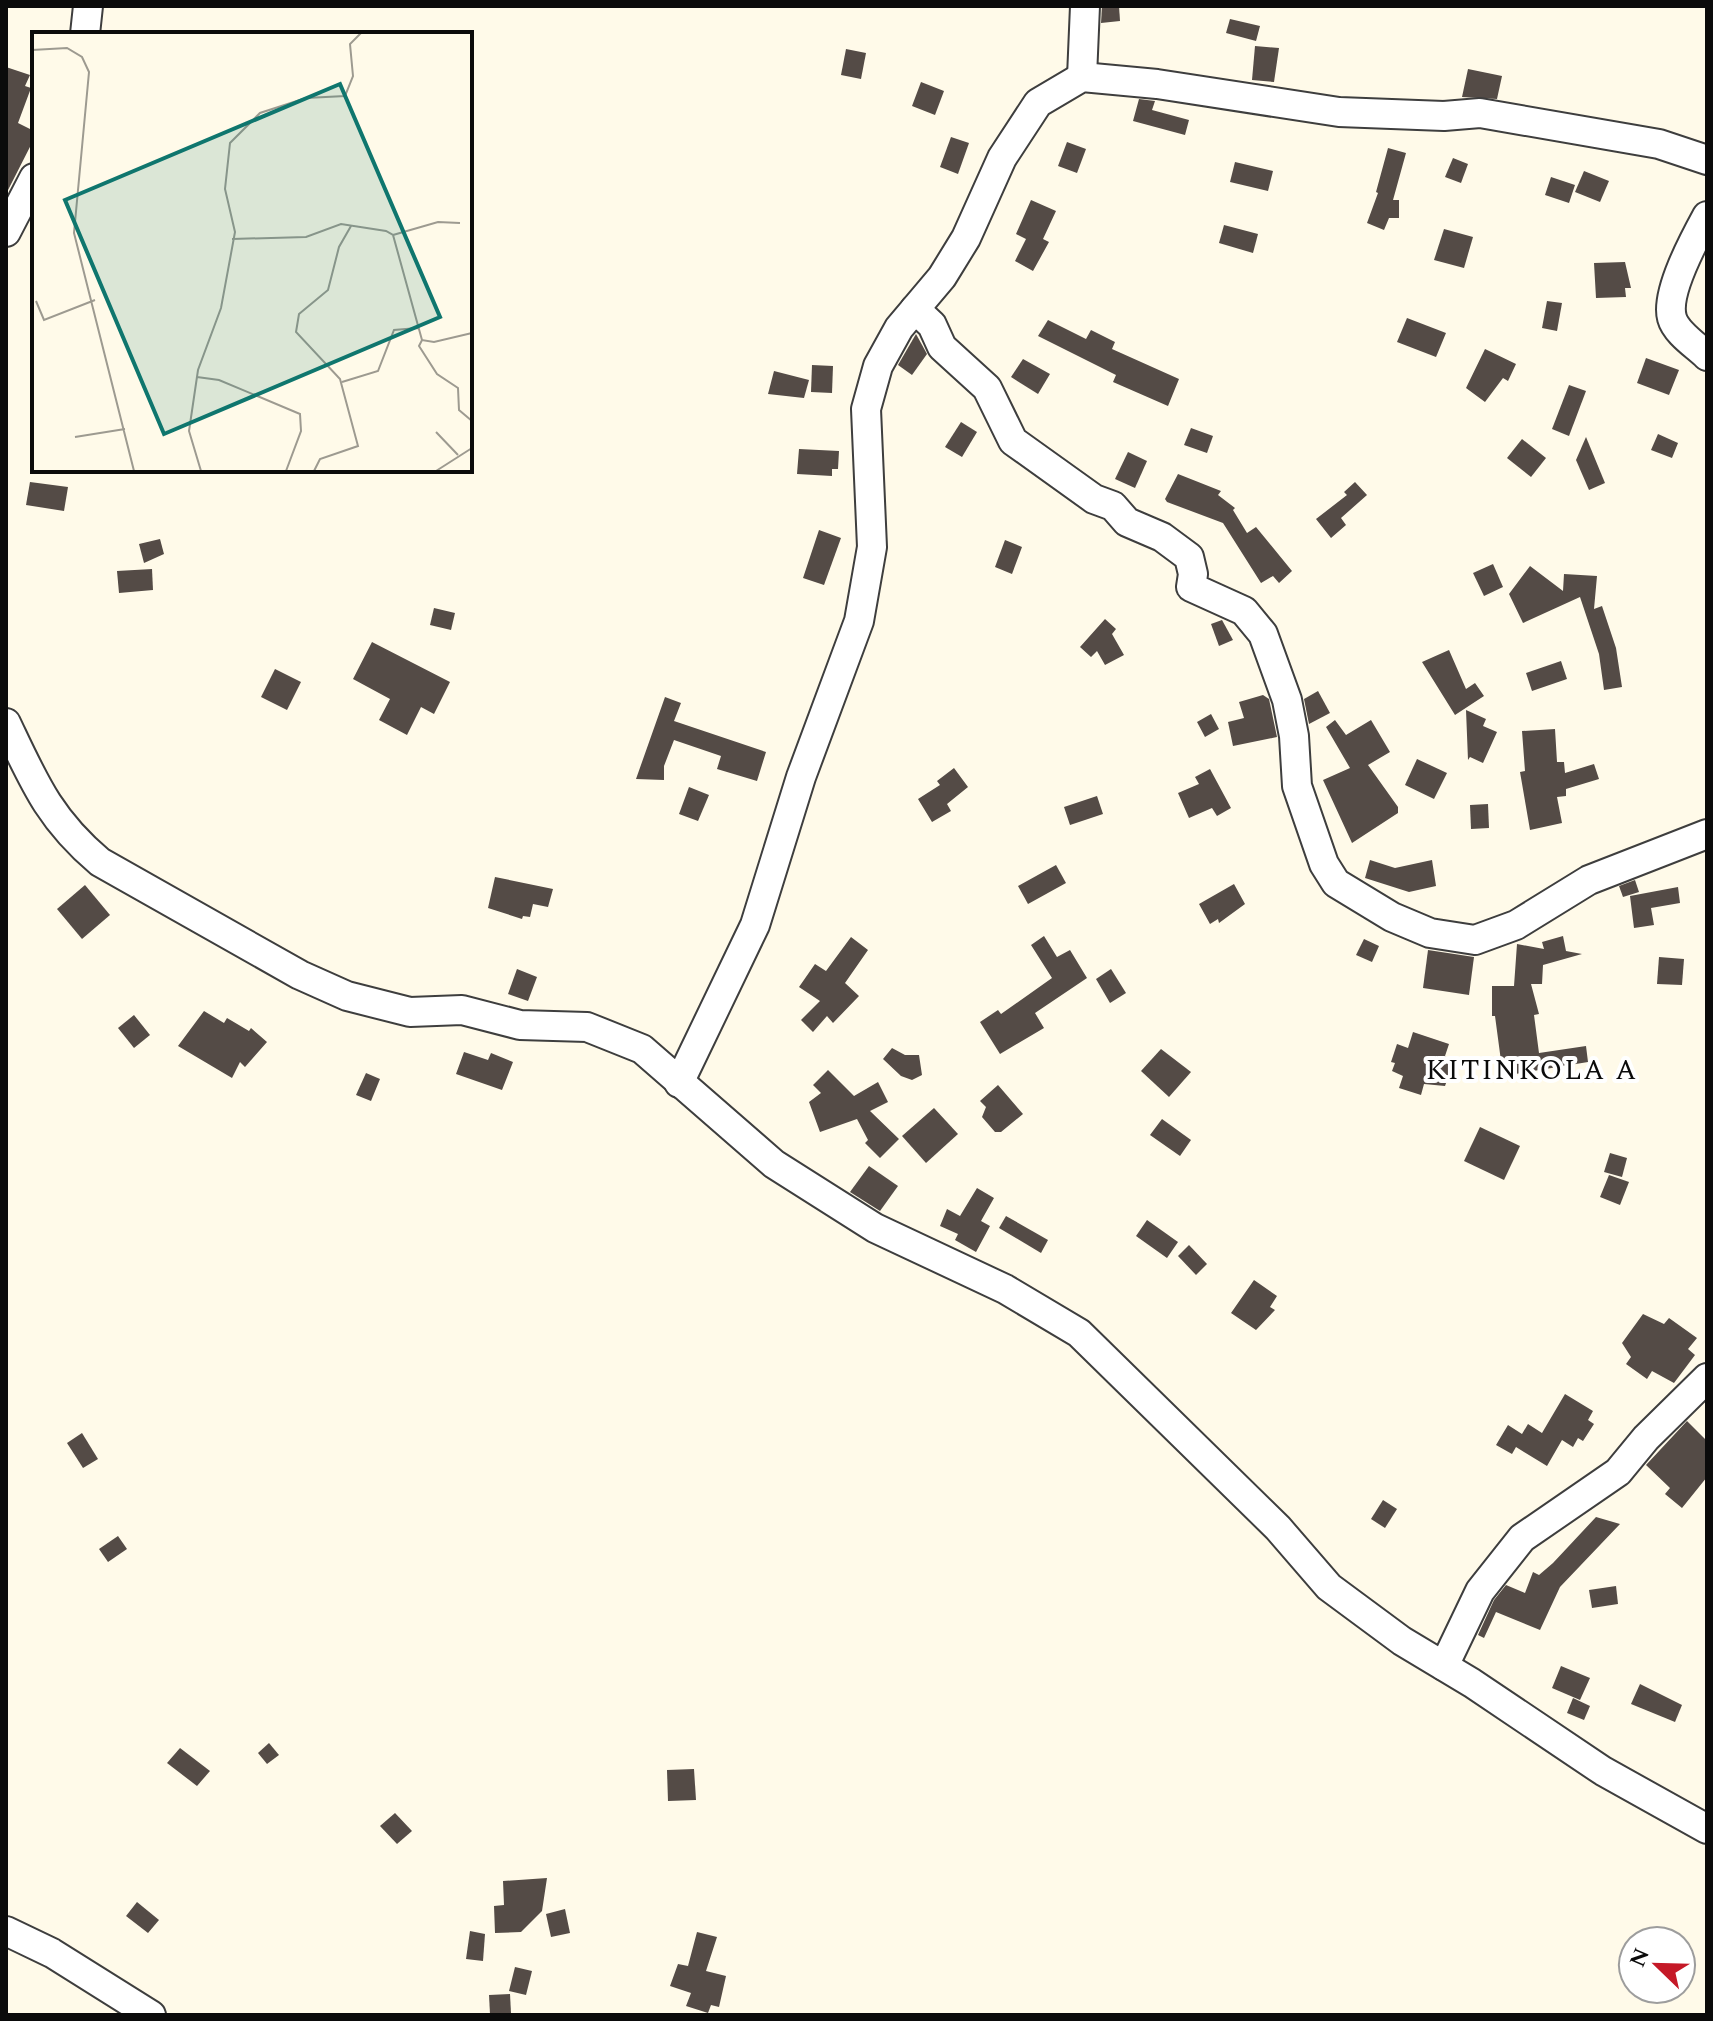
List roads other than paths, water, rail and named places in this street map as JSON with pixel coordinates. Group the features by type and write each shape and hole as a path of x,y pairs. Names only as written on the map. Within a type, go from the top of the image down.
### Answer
{"street":[{"path":"85,32 88,6"},
{"path":"1082,77 1085,6"},
{"path":"679,1083 755,925 801,777 859,621 872,547 866,409 878,366 899,328 942,277 966,238 1002,158 1038,103 1082,77 1157,84 1339,112 1444,116 1480,113 1659,144 1707,160"},
{"path":"6,232 32,182"},
{"path":"1707,216 1687,256 1672,306 1677,327 1707,356"},
{"path":"915,309 932,325 942,347 987,388 1013,441 1076,483 1094,499 1113,506 1127,522 1162,537 1189,557 1193,574 1191,587 1235,606 1254,621 1263,634 1287,700 1294,736 1297,786 1317,847 1336,883 1355,896 1430,933 1475,940 1516,925 1589,880 1707,834"},
{"path":"6,723 51,813 100,862 300,975 347,996 410,1012 462,1010 520,1025 597,1030 642,1049 774,1164 875,1228 1005,1289 1079,1333 1278,1528 1329,1587 1402,1641 1603,1771 1707,1829"},
{"path":"1444,1666 1480,1591 1522,1538 1618,1472 1646,1438 1707,1378"},
{"path":"6,1931 52,1953 151,2015"}],"district":[{"name":"KITINKOLA A","path":"1532,1070"}]}
